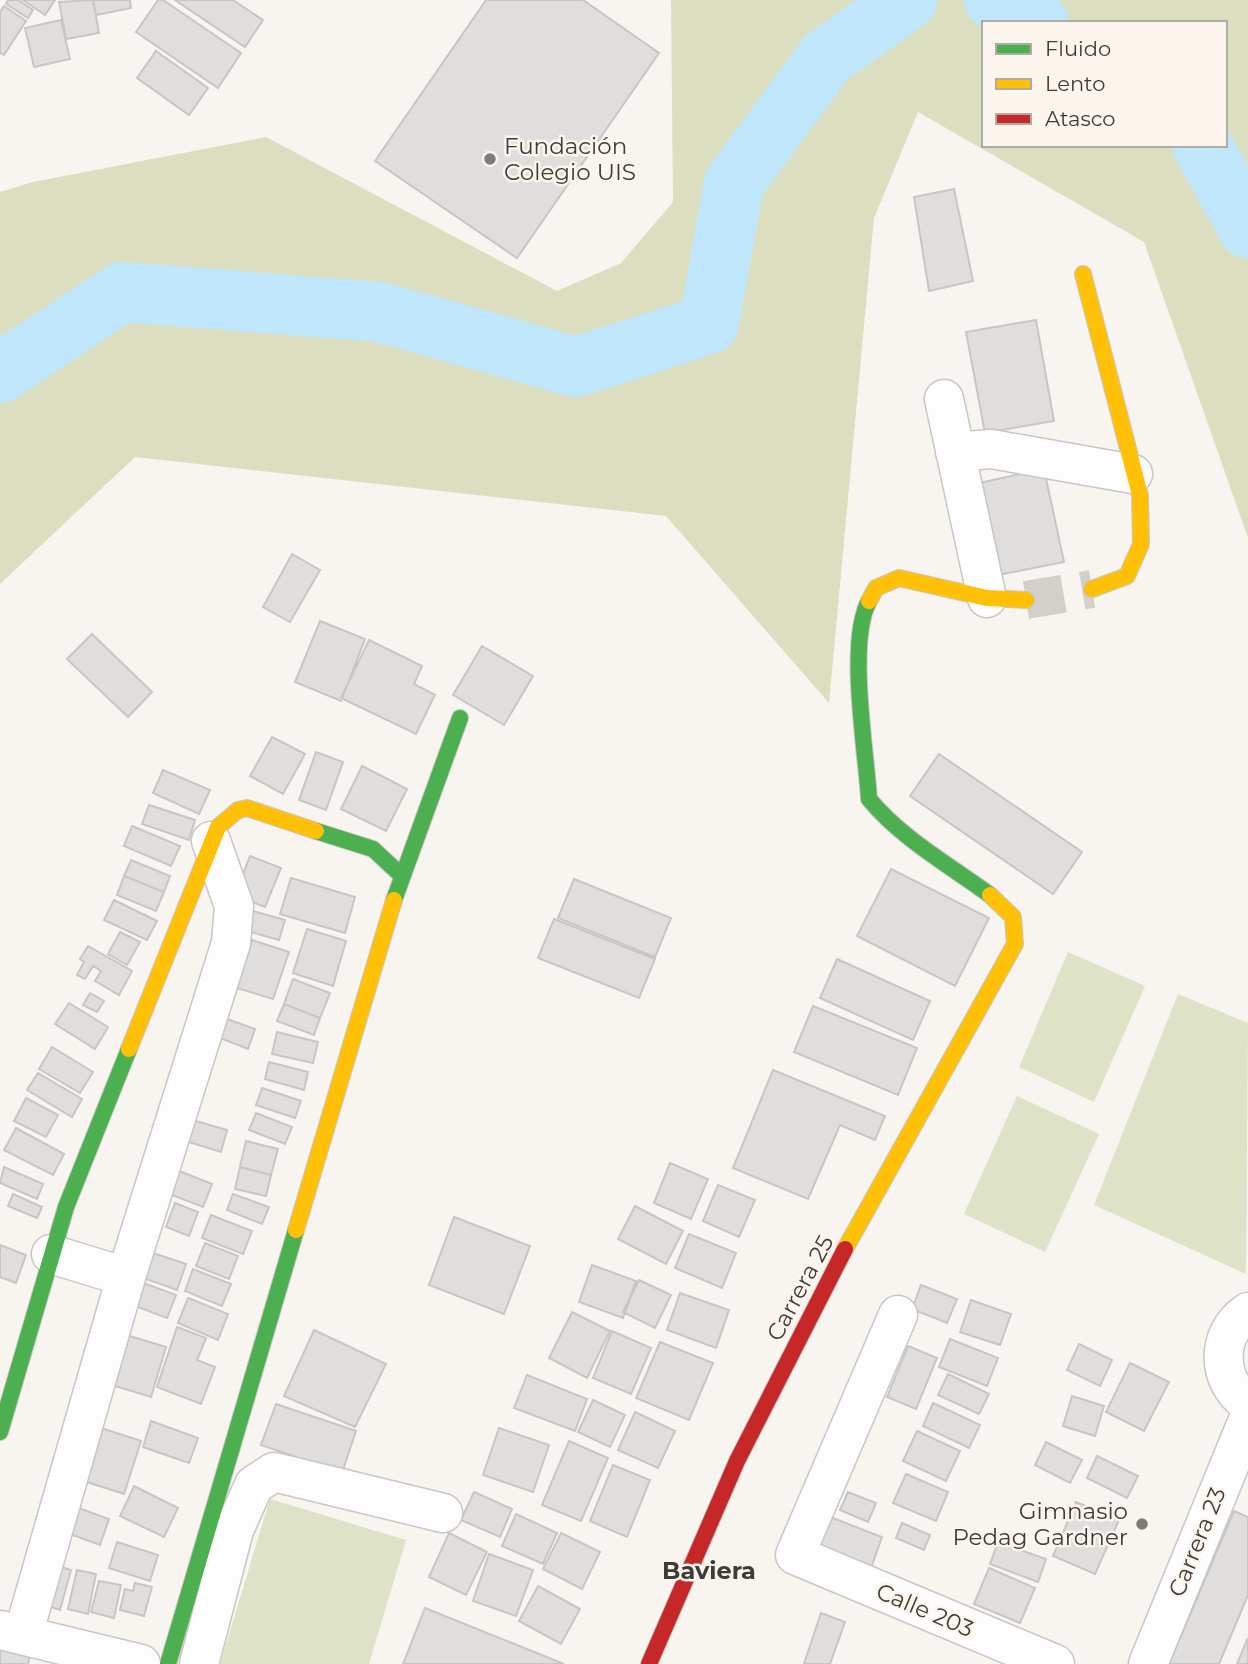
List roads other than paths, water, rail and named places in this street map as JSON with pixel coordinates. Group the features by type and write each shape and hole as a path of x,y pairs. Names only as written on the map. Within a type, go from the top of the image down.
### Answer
{"street":[{"path":"1083,274 1140,495 1141,544 1127,576 1092,589"},
{"path":"944,399 987,598 1026,600"},
{"path":"955,452 991,449 1133,474"},
{"name":"Carrera 25","path":"649,1664 701,1538 764,1407 909,1132 1015,944 1013,917 998,901 908,836 883,816 869,799 858,645 863,612 876,588 899,578 987,598"},
{"path":"168,1664 401,875 460,718"},
{"path":"0,1432 66,1207 211,841 226,820 238,810 247,808 373,849 388,860 401,875"},
{"path":"141,1664 11,1632 231,943 234,906 211,841"},
{"path":"51,1254 126,1277"},
{"path":"1248,1312 1229,1331 1224,1348 1224,1366 1229,1383 1248,1403"},
{"name":"Calle 203","path":"898,1315 795,1555 1055,1664"},
{"name":"Carrera 23","path":"1148,1664 1248,1420"},
{"path":"199,1664 234,1530 254,1485 274,1472 443,1513"}],"waterway":[{"path":"0,373 122,292 380,312 576,367 709,324 734,183 826,58 907,0"},
{"path":"994,0 1035,21"},
{"path":"1203,147 1248,228"}],"tunnel":[{"path":"1026,600 1092,589"}],"place":[{"name":"Fundación Colegio UIS","path":"490,159"},
{"name":"Gimnasio Pedag Gardner","path":"1142,1524"}],"district":[{"name":"Baviera","path":"709,1571"}]}
